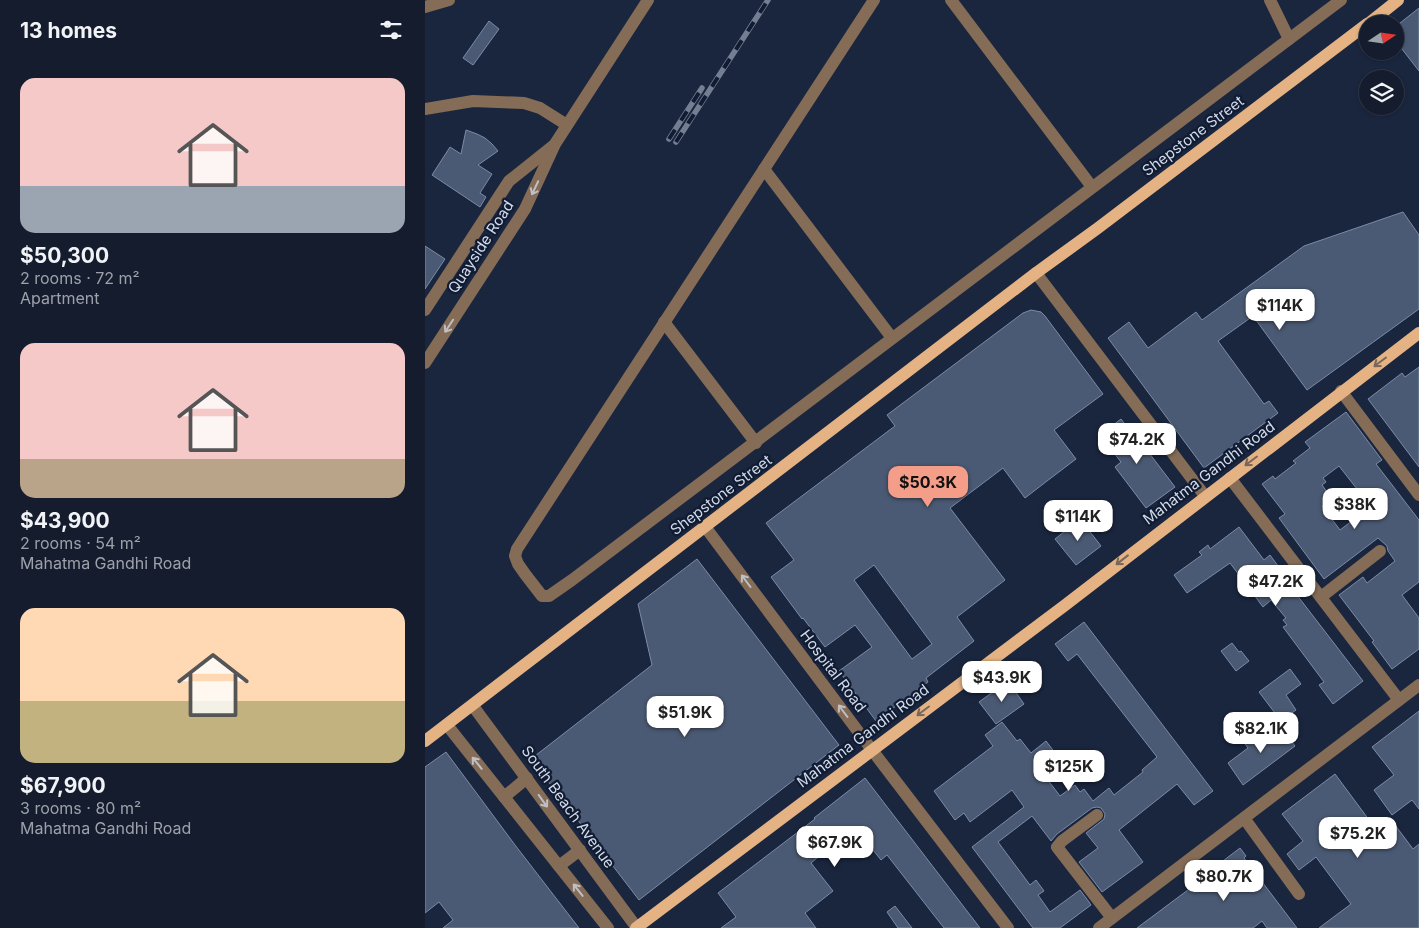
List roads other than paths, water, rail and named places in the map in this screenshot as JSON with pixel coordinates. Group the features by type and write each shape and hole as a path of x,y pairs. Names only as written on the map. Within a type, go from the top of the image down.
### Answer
{"main road":[{"name":"Shepstone Street","path":"1380,15 1399,0"},
{"name":"Shepstone Street","path":"425,741 706,528 1036,273 1359,31"},
{"name":"Mahatma Gandhi Road","path":"636,928 1064,606 1341,391 1419,333"}],"street":[{"path":"425,7 449,0"},
{"name":"Quayside Road","path":"425,363 525,209 555,144 648,0"},
{"path":"874,0 515,553 518,564 542,596 549,596 560,589 756,443 892,338 1341,0"},
{"path":"951,0 1092,187"},
{"path":"1270,0 1289,39"},
{"path":"425,110 473,101 524,103 540,108 567,125"},
{"name":"Quayside Road","path":"425,310 509,181 555,144"},
{"path":"764,169 892,338"},
{"path":"1036,273 1205,496"},
{"path":"664,322 756,443"},
{"path":"1341,391 1419,495"},
{"path":"1229,478 1399,700"},
{"name":"Hospital Road","path":"706,528 872,750 1009,928"},
{"path":"1321,597 1380,551"},
{"path":"1099,928 1419,685"},
{"name":"South Beach Avenue","path":"473,706 636,928"},
{"path":"447,725 608,928"},
{"path":"504,797 527,778"},
{"path":"1097,815 1062,841 1057,847 1112,918"},
{"path":"1244,818 1299,894"},
{"path":"559,866 580,850"}],"railway":[{"path":"676,142 768,0"},
{"path":"669,139 702,88"}]}
